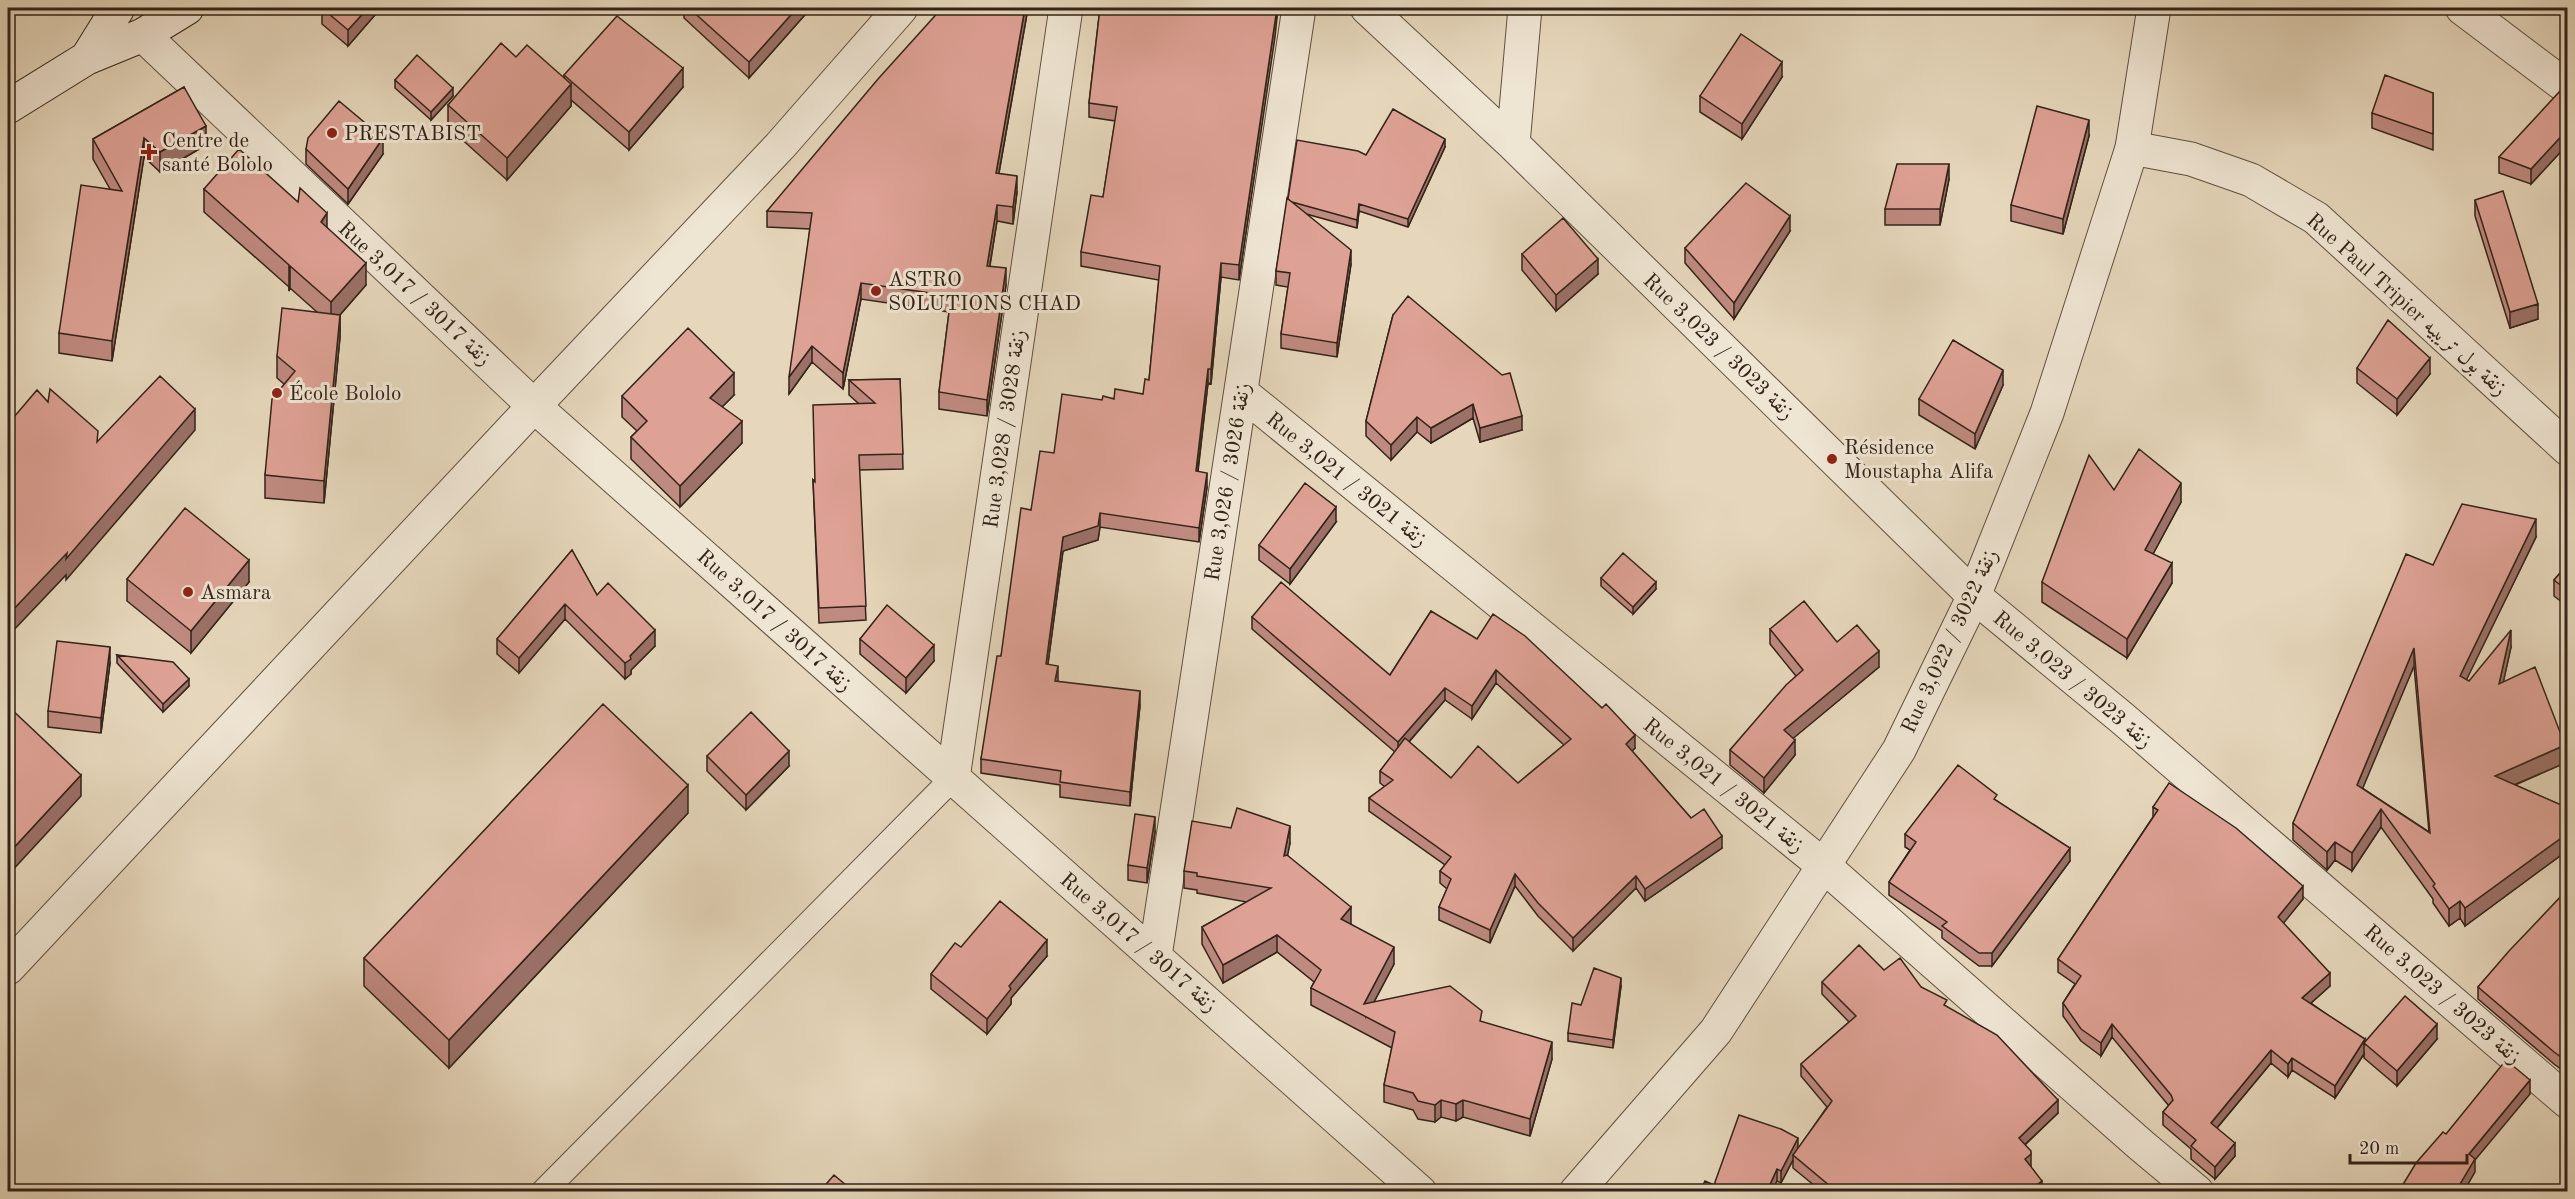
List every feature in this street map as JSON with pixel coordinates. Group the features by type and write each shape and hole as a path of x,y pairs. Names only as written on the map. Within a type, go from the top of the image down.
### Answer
{"street":[{"path":"87,58 118,8"},
{"path":"8,107 87,58 143,35 187,8"},
{"path":"9,964 780,146 901,8"},
{"name":"Rue 3,028 / زنقة 3028","path":"953,778 1066,8"},
{"name":"Rue 3,026 / زنقة 3026","path":"1155,956 1299,8"},
{"name":"Rue 3,023 / زنقة 3023","path":"1367,8 1513,144 1974,596 2122,718 2568,1102"},
{"path":"1513,144 1525,8"},
{"name":"Rue 3,022 / زنقة 3022","path":"1576,1191 1716,1031 1899,750 1974,596 2047,413 2132,148 2154,8"},
{"path":"2462,8 2568,88"},
{"name":"Rue 3,017 / زنقة 3017","path":"143,35 534,406 1420,1191"},
{"name":"Rue Paul Tripier زنقة بول تريبيه","path":"2132,148 2191,159 2251,180 2316,218 2568,449"},
{"name":"Rue 3,021 / زنقة 3021","path":"1241,392 1824,866 2142,1146 2197,1191"}],"lane":[{"path":"543,1191 953,778"}],"building":[{"path":"322,8 368,8 348,30"},
{"path":"689,8 797,8 749,62"},
{"path":"942,8 1025,8 996,173 1017,176 1013,207 997,205 987,266 1006,268 987,400 939,392 951,296 861,283 843,373 812,346 789,377 812,213 767,211 878,79"},
{"path":"1100,8 1277,8 1239,265 1221,263 1211,369 1208,369 1196,471 1207,473 1199,528 1100,513 1098,526 1063,537 1046,664 1058,666 1055,681 1140,691 1130,792 1060,782 1061,771 981,759 997,656 1001,656 1021,508 1031,510 1040,451 1054,453 1062,394 1102,400 1103,396 1114,399 1115,389 1143,394 1145,379 1149,380 1160,266 1081,252 1091,195 1103,197 1117,107 1089,103"},
{"path":"617,16 683,68 629,132 564,75"},
{"path":"1741,34 1782,62 1742,124 1700,96"},
{"path":"501,43 516,57 527,45 571,84 507,158 448,105"},
{"path":"417,55 453,88 431,112 395,80"},
{"path":"2385,75 2433,93 2433,134 2372,113"},
{"path":"184,87 206,126 160,152 144,138 112,341 59,333 81,185 122,191 93,139"},
{"path":"2561,90 2568,95 2568,129 2531,169 2499,157"},
{"path":"339,101 383,138 348,189 306,149 308,138"},
{"path":"2037,106 2089,120 2063,219 2011,205"},
{"path":"1393,109 1445,139 1408,219 1359,204 1357,220 1288,199 1297,140 1358,151 1366,155"},
{"path":"239,149 298,202 300,188 327,213 321,222 366,263 331,302 290,266 289,268 289,265 204,189"},
{"path":"1897,164 1949,164 1940,209 1885,209"},
{"path":"1746,183 1790,216 1734,303 1685,248"},
{"path":"2503,191 2538,304 2510,312 2475,200"},
{"path":"1287,198 1351,250 1337,343 1281,334 1290,273 1276,271"},
{"path":"1563,218 1598,259 1556,295 1522,254"},
{"path":"1408,296 1502,375 1510,373 1522,416 1480,428 1473,404 1431,428 1417,417 1391,445 1366,421 1393,315"},
{"path":"282,308 340,315 324,481 265,475 272,399 295,371 277,356"},
{"path":"2388,320 2430,358 2397,399 2357,368"},
{"path":"688,328 734,373 710,398 742,421 680,486 631,437 647,421 622,396"},
{"path":"1953,340 2003,370 1975,434 1919,399"},
{"path":"160,376 195,409 66,559 67,553 8,615 8,424 37,390 48,402 50,389 98,431 97,442"},
{"path":"900,379 903,454 859,455 866,606 819,608 813,480 815,482 813,405 875,403 849,380"},
{"path":"2139,449 2181,483 2145,550 2172,563 2127,639 2042,582 2089,455 2114,490"},
{"path":"1305,483 1336,507 1290,569 1259,545"},
{"path":"2462,504 2536,519 2460,676 2469,681 2511,630 2499,684 2535,667 2565,745 2495,776 2568,808 2568,833 2465,908 2460,901 2449,909 2433,886 2435,884 2381,809 2352,853 2335,842 2327,852 2293,823 2406,554 2433,565","holes":["2414,648 2430,833 2357,785"]},
{"name":"Asmara","path":"185,508 249,560 191,631 127,579"},
{"path":"572,550 597,595 608,583 655,630 625,663 565,604 519,658 497,639"},
{"path":"1623,553 1656,582 1633,607 1601,578"},
{"path":"2568,564 2568,591 2554,580"},
{"path":"1281,582 1390,675 1431,611 1477,639 1493,614 1525,636 1602,708 1606,704 1635,735 1626,744 1691,818 1704,809 1722,836 1645,889 1636,876 1573,938 1538,903 1515,874 1490,930 1439,907 1451,879 1440,871 1451,857 1369,798 1393,780 1380,771 1405,738 1451,778 1478,746 1518,783 1571,739 1496,670 1472,706 1445,688 1398,742 1252,617"},
{"path":"1804,601 1837,642 1857,625 1879,651 1784,730 1795,740 1764,778 1730,750 1786,685 1803,670 1770,629"},
{"path":"887,605 934,645 906,678 860,639"},
{"path":"57,641 110,647 101,718 48,711"},
{"path":"117,655 173,662 189,679 163,704"},
{"path":"603,704 688,785 449,1040 364,958"},
{"path":"8,706 81,775 8,854"},
{"path":"751,712 789,751 746,795 707,756"},
{"path":"1958,765 1997,795 1994,799 2070,848 1992,953 1979,953 1942,926 1947,922 1889,882 1916,842 1905,834"},
{"path":"2169,783 2236,828 2303,886 2278,917 2330,973 2302,998 2365,1039 2335,1086 2292,1058 2288,1064 2271,1050 2211,1123 2235,1143 2215,1167 2191,1146 2196,1140 2163,1112 2173,1100 2171,1095 2112,1024 2101,1043 2081,1029 2063,1003 2081,976 2058,959 2158,810 2153,807"},
{"path":"1237,808 1290,826 1284,856 1287,855 1351,907 1341,919 1394,947 1364,1004 1450,986 1482,1011 1480,1021 1552,1042 1530,1119 1463,1100 1456,1104 1441,1100 1435,1105 1418,1101 1413,1093 1384,1085 1395,1032 1311,988 1321,970 1277,935 1223,965 1202,927 1271,888 1197,876 1197,873 1184,871 1192,821 1231,828"},
{"path":"1135,814 1155,817 1147,868 1128,865"},
{"path":"2568,889 2568,1062 2478,987"},
{"path":"1000,901 1047,940 1009,986 1011,989 987,1019 931,974 955,943 961,947"},
{"path":"1859,945 1884,970 1900,958 1921,987 1947,1000 1944,1005 1997,1035 2058,1100 2019,1138 2031,1151 2025,1159 2042,1181 2028,1191 1864,1191 1860,1187 1856,1191 1836,1191 1793,1155 1832,1101 1801,1064 1856,1016 1822,982"},
{"path":"1594,968 1621,978 1613,1040 1568,1033 1572,1003 1581,1005"},
{"path":"2405,996 2437,1024 2397,1071 2364,1043"},
{"path":"2506,1060 2530,1080 2469,1154 2475,1159 2456,1191 2399,1191 2416,1163 2443,1132 2446,1134"},
{"path":"1739,1115 1781,1129 1798,1138 1781,1171 1777,1169 1767,1191 1700,1191 1705,1181 1714,1185"},
{"path":"834,1175 853,1191 820,1191"}],"place":[{"name":"PRESTABIST","path":"332,133"},
{"name":"Centre de santé Bololo","path":"149,152"},
{"name":"ASTRO SOLUTIONS CHAD","path":"876,291"},
{"name":"École Bololo","path":"277,393"},
{"name":"Résidence Moustapha Alifa","path":"1832,459"},
{"name":"Asmara","path":"188,592"}]}
